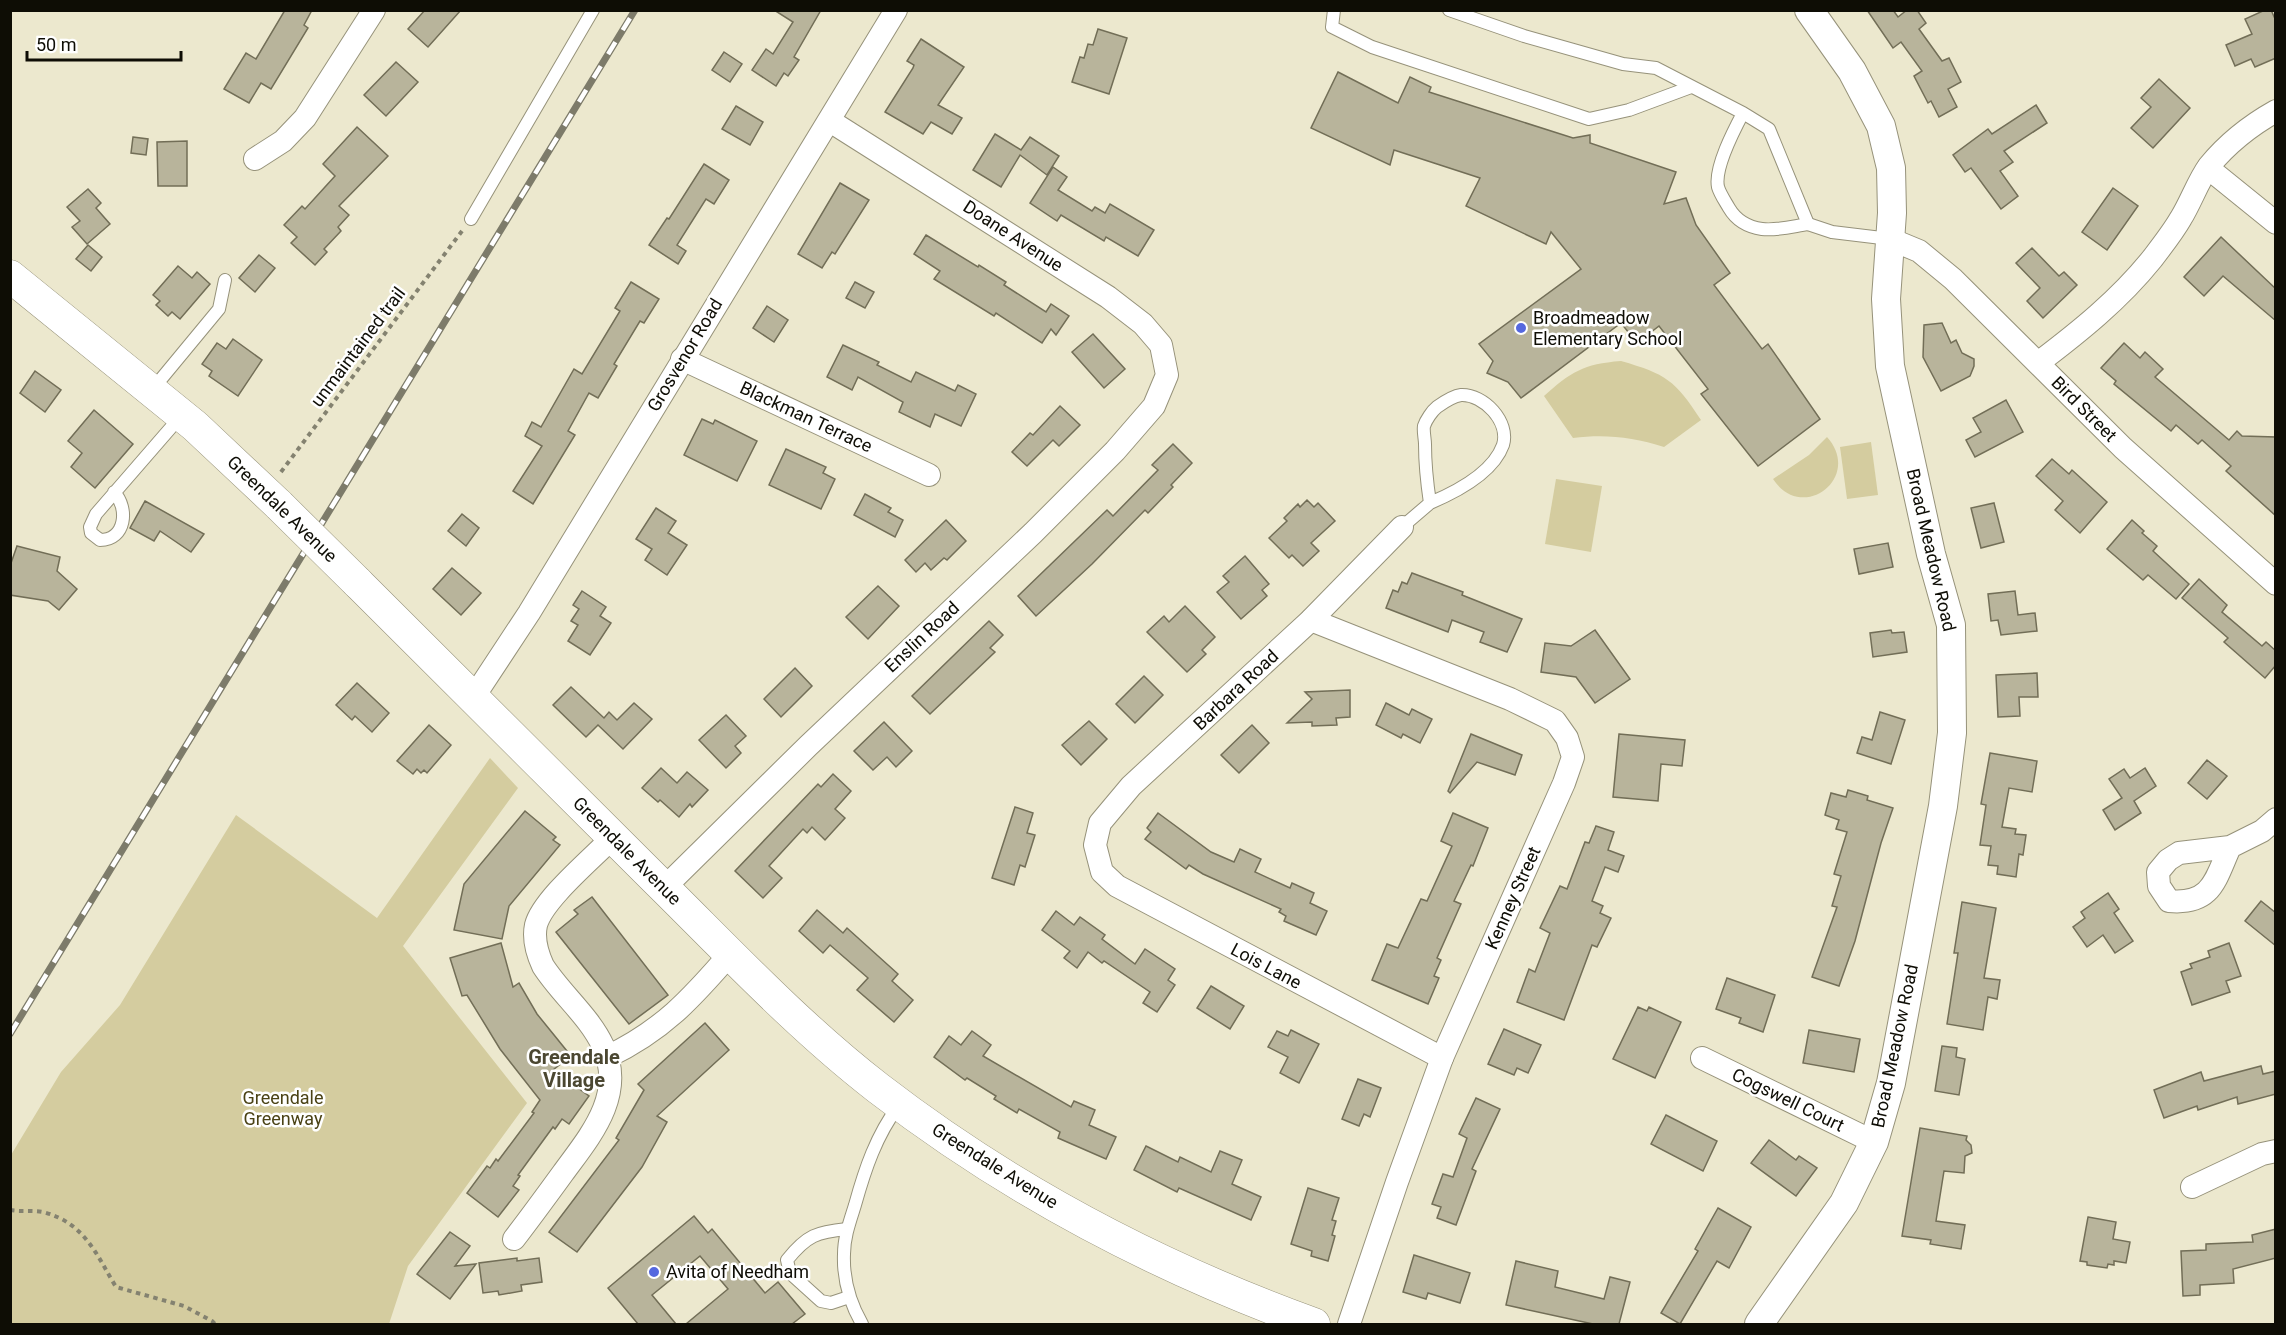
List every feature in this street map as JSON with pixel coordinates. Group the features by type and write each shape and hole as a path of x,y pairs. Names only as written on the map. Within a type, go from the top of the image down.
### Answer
{"main road":[{"name":"Greendale Avenue","path":"10,276 182,415 273,498 730,954 825,1044 900,1104 1002,1173 1099,1229 1217,1286 1314,1324"}],"street":[{"path":"255,159 283,141 305,118 374,10"},
{"name":"Grosvenor Road","path":"473,698 529,613 896,10"},
{"name":"Broad Meadow Road","path":"1759,1324 1844,1203 1874,1142 1891,1083 1943,806 1952,733 1951,625 1931,554 1890,366 1886,298 1892,213 1890,168 1881,126 1852,71 1809,10"},
{"path":"2038,363 2077,334 2128,286 2180,221 2208,168 2224,149 2258,121 2276,111"},
{"name":"Doane Avenue","path":"830,121 1108,297 1143,324 1161,345 1167,375"},
{"path":"2208,168 2276,224"},
{"name":"Bird Street","path":"1890,239 1919,251 1953,279 2123,448 2276,584"},
{"name":"Blackman Terrace","path":"682,359 929,475"},
{"name":"Enslin Road","path":"664,888 816,738 1115,451 1154,406 1167,375"},
{"name":"Barbara Road","path":"1100,864 1095,845 1100,823 1131,786 1311,621 1401,527"},
{"name":"Kenney Street","path":"1311,621 1510,699 1555,721 1567,738 1573,757 1564,783 1442,1058 1397,1182 1350,1324"},
{"path":"2230,847 2262,831 2276,819"},
{"path":"514,1239 592,1134 604,1112 610,1088 611,1076 602,1045 543,966 539,958 535,936 536,924 547,904 613,837"},
{"name":"Lois Lane","path":"1100,864 1102,872 1117,886 1442,1058"},
{"path":"607,1057 644,1037 677,1012 730,954"},
{"name":"Cogswell Court","path":"1702,1058 1874,1142"},
{"path":"2192,1187 2262,1154 2276,1151"}],"lane":[{"path":"471,219 593,10"},
{"path":"1334,10 1332,27 1372,47 1589,119 1629,110 1692,87"},
{"path":"1449,10 1524,36 1623,64 1656,68 1743,113 1769,129 1809,224"},
{"path":"1743,113 1728,146 1718,179 1719,189 1733,215 1747,225 1765,229 1809,224 1832,232 1890,239"},
{"path":"152,390 219,309 225,280"},
{"path":"1401,527 1430,503 1458,491 1497,456 1503,443 1504,427 1486,404 1462,395 1445,401 1433,410 1424,426 1425,470 1430,503"},
{"path":"114,492 182,415"},
{"path":"862,1324 849,1297 844,1255 847,1229 872,1152 885,1126 900,1104"},
{"path":"847,1229 821,1232 800,1245 788,1260 789,1273 821,1300 831,1303 849,1297"}],"path":[{"name":"unmaintained trail","path":"273,498 471,219"},
{"path":"10,1210 22,1213 42,1212 72,1224 93,1247 116,1287 184,1306 215,1324"}],"green space":[{"path":"1621,361 1649,370 1668,380 1684,396 1701,420 1664,447 1619,437 1573,438 1544,396 1578,371 1597,364"},
{"path":"1827,437 1836,452 1838,467 1834,480 1825,490 1813,496 1799,497 1785,492 1773,479 1809,455"},
{"path":"1871,442 1878,495 1847,499 1840,447"},
{"path":"1556,479 1602,486 1591,552 1545,544"},
{"name":"Greendale Greenway","path":"490,758 518,788 403,946 527,1103 408,1266 389,1324 11,1324 11,1155 61,1072 120,1005 236,815 377,918"}],"building":[{"path":"285,10 312,10 304,25 308,28 271,89 261,83 249,103 224,89 246,53 256,59"},
{"path":"425,10 461,10 428,47 408,29"},
{"path":"774,10 821,10 794,57 799,60 788,76 784,73 776,86 752,70 766,49 773,54 793,22"},
{"path":"1867,10 1893,10 1898,17 1907,10 1917,10 1926,23 1919,29 1942,61 1949,58 1961,82 1948,89 1957,107 1939,117 1931,101 1928,103 1914,76 1922,71 1901,42 1893,48"},
{"path":"2265,10 2271,10 2276,21 2276,58 2255,67 2251,59 2235,66 2226,45 2252,34 2245,19"},
{"path":"1098,29 1127,38 1109,94 1072,82 1080,57 1084,58 1088,44 1093,45"},
{"path":"921,39 964,67 938,105 962,118 952,134 931,122 923,134 885,112 913,68 914,65 907,61"},
{"path":"724,52 742,64 730,82 712,70"},
{"path":"396,62 418,82 386,116 364,95"},
{"name":"Broadmeadow Elementary School","path":"1338,72 1398,103 1410,77 1431,87 1429,92 1573,138 1590,135 1590,143 1676,172 1664,204 1686,198 1696,225 1730,273 1714,285 1762,349 1768,344 1820,419 1758,466 1701,394 1708,389 1659,326 1637,343 1621,323 1521,398 1508,382 1487,373 1493,361 1479,344 1581,269 1551,232 1546,244 1466,206 1480,178 1394,150 1390,165 1311,128"},
{"path":"2159,79 2190,108 2153,148 2131,128 2151,107 2141,98"},
{"path":"2036,105 2047,123 2004,151 2013,162 2000,171 2018,196 2001,209 1971,168 1965,172 1953,155 1988,129 1992,134"},
{"path":"736,106 763,122 750,145 722,129"},
{"path":"357,127 388,156 339,206 349,215 338,227 341,231 324,249 327,252 315,265 291,243 297,237 284,225 302,206 305,209 335,176 323,164"},
{"path":"995,134 1021,150 1030,137 1059,156 1047,175 1020,155 1001,187 973,170"},
{"path":"133,137 148,139 146,155 131,153"},
{"path":"187,141 187,186 158,186 157,142"},
{"path":"704,164 729,180 714,204 706,199 677,245 686,251 678,264 649,245 667,218 669,219"},
{"path":"1053,167 1067,177 1058,190 1092,211 1095,207 1105,213 1110,204 1154,230 1138,256 1106,237 1104,241 1061,215 1057,221 1030,203"},
{"path":"840,183 869,200 835,254 832,252 822,268 798,254"},
{"path":"2113,188 2138,206 2107,250 2082,232"},
{"path":"88,189 101,203 96,208 110,224 87,244 72,227 80,221 67,207"},
{"path":"926,235 1006,282 1004,285 1046,312 1051,304 1069,316 1056,335 1051,329 1042,343 996,313 994,316 934,279 940,271 914,254"},
{"path":"2221,237 2276,289 2276,321 2223,276 2204,296 2184,277"},
{"path":"88,245 102,257 91,271 76,259"},
{"path":"2032,248 2059,276 2064,272 2077,285 2043,318 2027,301 2040,288 2016,263"},
{"path":"259,255 275,268 255,292 239,278"},
{"path":"178,266 192,278 197,272 210,284 180,319 172,312 168,316 156,305 160,301 153,295"},
{"path":"631,282 659,299 644,323 640,321 614,364 617,366 598,398 589,393 568,431 575,435 533,504 513,491 542,446 525,436 532,422 541,427 574,369 582,374 620,311 615,308"},
{"path":"855,282 874,292 865,308 846,298"},
{"path":"767,306 788,320 774,342 753,328"},
{"path":"1942,323 1951,343 1956,340 1962,353 1974,359 1974,366 1970,376 1941,391 1923,357 1924,325"},
{"path":"1093,334 1125,369 1104,388 1072,352"},
{"path":"233,339 262,360 238,396 209,376 212,371 202,364 217,343 226,349"},
{"path":"2124,343 2140,358 2145,352 2163,369 2155,377 2229,440 2237,431 2242,436 2276,437 2276,516 2226,471 2231,466 2202,440 2198,444 2176,425 2171,431 2114,384 2116,381 2101,368"},
{"path":"843,345 879,362 877,365 911,382 916,372 955,391 958,385 976,394 961,426 935,414 930,427 899,412 903,402 858,377 852,390 827,377"},
{"path":"35,371 61,390 45,412 20,393"},
{"path":"2006,400 2023,432 1975,457 1966,440 1981,432 1973,418"},
{"path":"1060,406 1080,425 1059,446 1053,440 1027,466 1012,452 1030,433 1033,435"},
{"path":"94,410 133,444 95,488 71,467 82,453 68,441"},
{"path":"702,419 713,424 715,420 757,441 737,481 684,455"},
{"path":"1173,444 1192,463 1171,485 1173,487 1148,513 1145,510 1036,616 1018,596 1107,510 1113,516 1158,470 1152,465"},
{"path":"786,449 826,467 823,473 835,479 821,509 769,485"},
{"path":"2052,459 2069,474 2072,470 2107,502 2080,533 2055,510 2063,501 2036,476"},
{"path":"865,494 891,508 888,512 903,520 895,537 854,515"},
{"path":"1307,500 1314,507 1318,503 1335,521 1311,543 1319,551 1303,566 1292,555 1289,558 1269,538 1287,521 1284,518 1298,504 1300,507"},
{"path":"145,501 204,534 191,552 160,531 154,541 130,528"},
{"path":"1994,503 2004,542 1981,548 1971,508"},
{"path":"656,508 676,521 668,533 687,545 667,575 645,560 652,549 636,539"},
{"path":"462,514 479,528 466,546 448,531"},
{"path":"946,520 966,541 947,560 944,558 931,570 925,563 916,572 905,560"},
{"path":"2132,520 2144,531 2142,533 2157,546 2153,551 2189,584 2176,599 2148,575 2143,580 2107,549"},
{"path":"1888,543 1893,567 1859,574 1854,549"},
{"path":"17,546 60,557 57,571 77,589 59,610 48,601 10,595 10,566"},
{"path":"1245,556 1269,584 1262,590 1267,596 1241,619 1217,592 1229,582 1223,576"},
{"path":"452,568 481,593 461,615 433,589"},
{"path":"1412,573 1463,592 1462,595 1522,619 1507,652 1480,642 1484,632 1452,620 1448,632 1386,608 1393,590 1398,592 1402,582 1407,584"},
{"path":"2199,579 2227,605 2222,612 2262,646 2266,642 2276,651 2276,665 2265,678 2224,642 2228,638 2182,598"},
{"path":"878,586 899,606 868,639 846,617"},
{"path":"582,591 606,607 600,616 611,623 590,655 568,641 578,625 571,621 579,609 573,605"},
{"path":"2015,591 2018,615 2035,613 2037,631 2001,635 1998,620 1991,621 1988,594"},
{"path":"1185,606 1215,637 1202,650 1206,654 1187,672 1147,632 1164,616 1169,622"},
{"path":"989,621 1003,635 990,648 995,652 930,714 912,696"},
{"path":"1595,630 1630,679 1595,703 1576,677 1541,672 1545,643 1571,646"},
{"path":"1891,630 1892,633 1904,632 1907,652 1873,657 1870,633"},
{"path":"795,668 812,686 781,717 764,699"},
{"path":"2037,673 2038,697 2019,697 2020,716 1998,717 1996,675"},
{"path":"1144,676 1163,695 1135,723 1116,704"},
{"path":"357,683 389,713 372,732 355,716 352,720 336,705"},
{"path":"571,687 604,718 609,712 617,720 634,703 652,719 623,749 598,725 586,737 553,705"},
{"path":"1350,690 1350,717 1336,718 1337,725 1312,726 1312,722 1287,723 1312,699 1305,692"},
{"path":"1386,703 1409,715 1412,709 1432,719 1420,743 1403,734 1401,738 1376,725"},
{"path":"1880,712 1905,720 1891,764 1857,753 1862,737 1872,740"},
{"path":"726,715 746,736 735,746 741,753 726,768 699,740"},
{"path":"1089,721 1107,739 1081,765 1062,745"},
{"path":"884,722 912,751 896,767 887,757 873,770 854,751"},
{"path":"429,725 451,745 427,773 424,770 421,773 417,769 413,774 397,761"},
{"path":"1252,725 1269,743 1239,773 1221,755"},
{"path":"1471,734 1522,755 1515,775 1477,762 1450,793 1448,791"},
{"path":"1619,734 1685,740 1682,766 1661,764 1658,801 1613,797"},
{"path":"1990,753 2037,761 2032,792 2009,788 2002,827 2016,829 2015,834 2026,835 2023,855 2019,854 2016,877 1997,874 1998,866 1988,865 1991,846 1980,845 1986,805 1981,804"},
{"path":"2207,760 2227,776 2207,799 2188,783"},
{"path":"661,768 677,783 687,772 708,790 692,807 690,804 679,817 642,788"},
{"path":"2145,768 2156,786 2134,801 2141,813 2115,830 2103,810 2122,798 2109,779 2124,769 2130,778"},
{"path":"833,774 851,791 835,809 845,818 825,840 812,827 807,833 803,829 769,866 782,878 763,898 735,871 818,784 821,787"},
{"path":"1848,790 1868,796 1867,800 1893,808 1881,843 1855,941 1839,986 1812,977 1837,907 1832,906 1841,876 1834,874 1847,832 1836,829 1839,820 1825,815 1831,793 1846,797"},
{"path":"1015,807 1033,813 1027,833 1035,835 1025,867 1020,865 1014,885 992,878"},
{"path":"525,811 556,837 553,840 560,845 509,906 502,939 454,930 464,884"},
{"path":"1158,813 1211,852 1234,862 1240,849 1261,859 1255,872 1290,888 1292,883 1314,893 1310,903 1327,911 1316,935 1284,921 1286,916 1279,912 1281,909 1203,874 1189,865 1186,869 1145,839 1151,832 1147,828"},
{"path":"1453,813 1488,828 1473,866 1471,865 1454,901 1461,904 1437,958 1441,960 1434,976 1439,978 1428,1004 1372,980 1387,944 1398,948 1421,899 1427,901 1452,846 1441,841"},
{"path":"1596,826 1614,832 1608,850 1624,856 1618,872 1605,867 1592,901 1603,906 1600,913 1611,918 1597,947 1592,945 1564,1020 1517,1002 1529,969 1535,972 1550,933 1540,928 1560,886 1567,889 1585,842 1589,843"},
{"path":"2108,893 2119,909 2114,913 2133,941 2115,953 2103,935 2087,947 2073,927 2085,918 2081,912"},
{"path":"592,897 668,995 629,1024 556,932 578,914 574,910"},
{"path":"2261,901 2276,913 2276,946 2245,921"},
{"path":"1962,902 1996,908 1984,978 2000,980 1997,999 1988,997 1983,1030 1947,1024 1958,953 1954,953"},
{"path":"817,910 843,933 847,928 898,974 892,981 913,1000 894,1022 857,990 868,978 830,945 823,953 799,931"},
{"path":"1056,911 1074,925 1080,917 1105,935 1102,939 1135,964 1145,949 1175,969 1168,980 1175,985 1157,1012 1143,1003 1150,992 1104,961 1102,963 1088,952 1077,968 1064,958 1070,951 1042,930"},
{"path":"501,943 513,987 519,983 537,1014 571,1056 553,1070 589,1096 569,1124 562,1119 555,1129 553,1127 518,1175 520,1176 513,1186 519,1190 498,1217 467,1193 487,1166 490,1168 496,1159 498,1161 534,1113 532,1112 540,1100 500,1049 467,995 462,996 450,958"},
{"path":"2229,943 2241,976 2226,981 2230,992 2192,1005 2181,972 2192,968 2190,964 2210,957 2208,951"},
{"path":"1727,978 1775,995 1763,1032 1739,1023 1741,1018 1716,1009"},
{"path":"1211,986 1244,1006 1230,1029 1197,1008"},
{"path":"1638,1007 1647,1011 1649,1007 1681,1022 1655,1078 1613,1059"},
{"path":"705,1023 729,1050 657,1116 667,1122 642,1167 577,1252 549,1232 619,1140 616,1138 644,1090 638,1084"},
{"path":"1504,1029 1541,1045 1528,1073 1517,1068 1514,1075 1488,1064"},
{"path":"1291,1030 1319,1044 1299,1083 1280,1073 1288,1057 1268,1047 1277,1031 1288,1036"},
{"path":"1809,1030 1860,1039 1854,1072 1803,1063"},
{"path":"972,1031 991,1045 983,1056 1071,1107 1074,1101 1095,1110 1089,1125 1116,1137 1106,1159 1058,1138 1060,1132 1019,1109 1017,1113 994,1099 996,1096 967,1078 965,1080 934,1057 949,1036 961,1045"},
{"path":"1942,1046 1957,1048 1956,1057 1965,1059 1959,1095 1935,1091"},
{"path":"2261,1066 2263,1074 2276,1071 2276,1094 2238,1104 2237,1097 2198,1110 2197,1106 2164,1118 2154,1090 2201,1072 2204,1081"},
{"path":"1358,1079 1381,1088 1370,1117 1364,1114 1359,1126 1342,1119"},
{"path":"1476,1098 1500,1109 1472,1169 1476,1171 1456,1225 1437,1218 1441,1207 1432,1204 1443,1174 1453,1177 1467,1138 1459,1134"},
{"path":"1666,1115 1717,1141 1703,1171 1651,1144"},
{"path":"1920,1128 1967,1136 1966,1140 1971,1145 1972,1153 1965,1156 1964,1173 1944,1171 1936,1221 1965,1225 1961,1249 1930,1244 1931,1240 1902,1236"},
{"path":"1769,1140 1796,1160 1799,1156 1817,1168 1796,1196 1751,1163"},
{"path":"1146,1146 1178,1162 1180,1157 1211,1172 1220,1151 1242,1160 1232,1184 1261,1197 1251,1220 1179,1188 1177,1192 1134,1170"},
{"path":"1308,1188 1339,1198 1332,1220 1336,1221 1332,1235 1335,1236 1328,1261 1311,1256 1312,1251 1291,1244"},
{"path":"1718,1208 1751,1227 1729,1268 1717,1261 1680,1324 1661,1313 1698,1251 1695,1249"},
{"name":"Avita of Needham","path":"694,1216 708,1233 712,1229 765,1293 778,1282 805,1314 792,1324 686,1324 728,1289 700,1256 652,1295 676,1324 638,1324 608,1288"},
{"path":"2088,1217 2116,1222 2113,1239 2130,1242 2126,1263 2114,1261 2114,1265 2108,1264 2107,1268 2087,1265 2087,1262 2080,1261"},
{"path":"2276,1229 2276,1258 2233,1269 2234,1283 2200,1285 2200,1295 2183,1296 2181,1251 2206,1250 2206,1244 2253,1242 2252,1235"},
{"path":"450,1232 470,1246 455,1266 476,1264 450,1299 417,1274"},
{"path":"1414,1255 1470,1273 1460,1303 1428,1293 1426,1299 1403,1292"},
{"path":"517,1258 517,1261 539,1258 542,1282 521,1285 522,1291 499,1295 498,1291 483,1293 479,1263"},
{"path":"1516,1261 1558,1271 1555,1287 1604,1299 1610,1277 1630,1282 1619,1324 1593,1324 1506,1305"}],"railway":[{"path":"10,1034 635,10"}],"place":[{"name":"Broadmeadow Elementary School","path":"1521,328"},
{"name":"Avita of Needham","path":"654,1272"}],"district":[{"name":"Greendale Village","path":"574,1068"}]}
